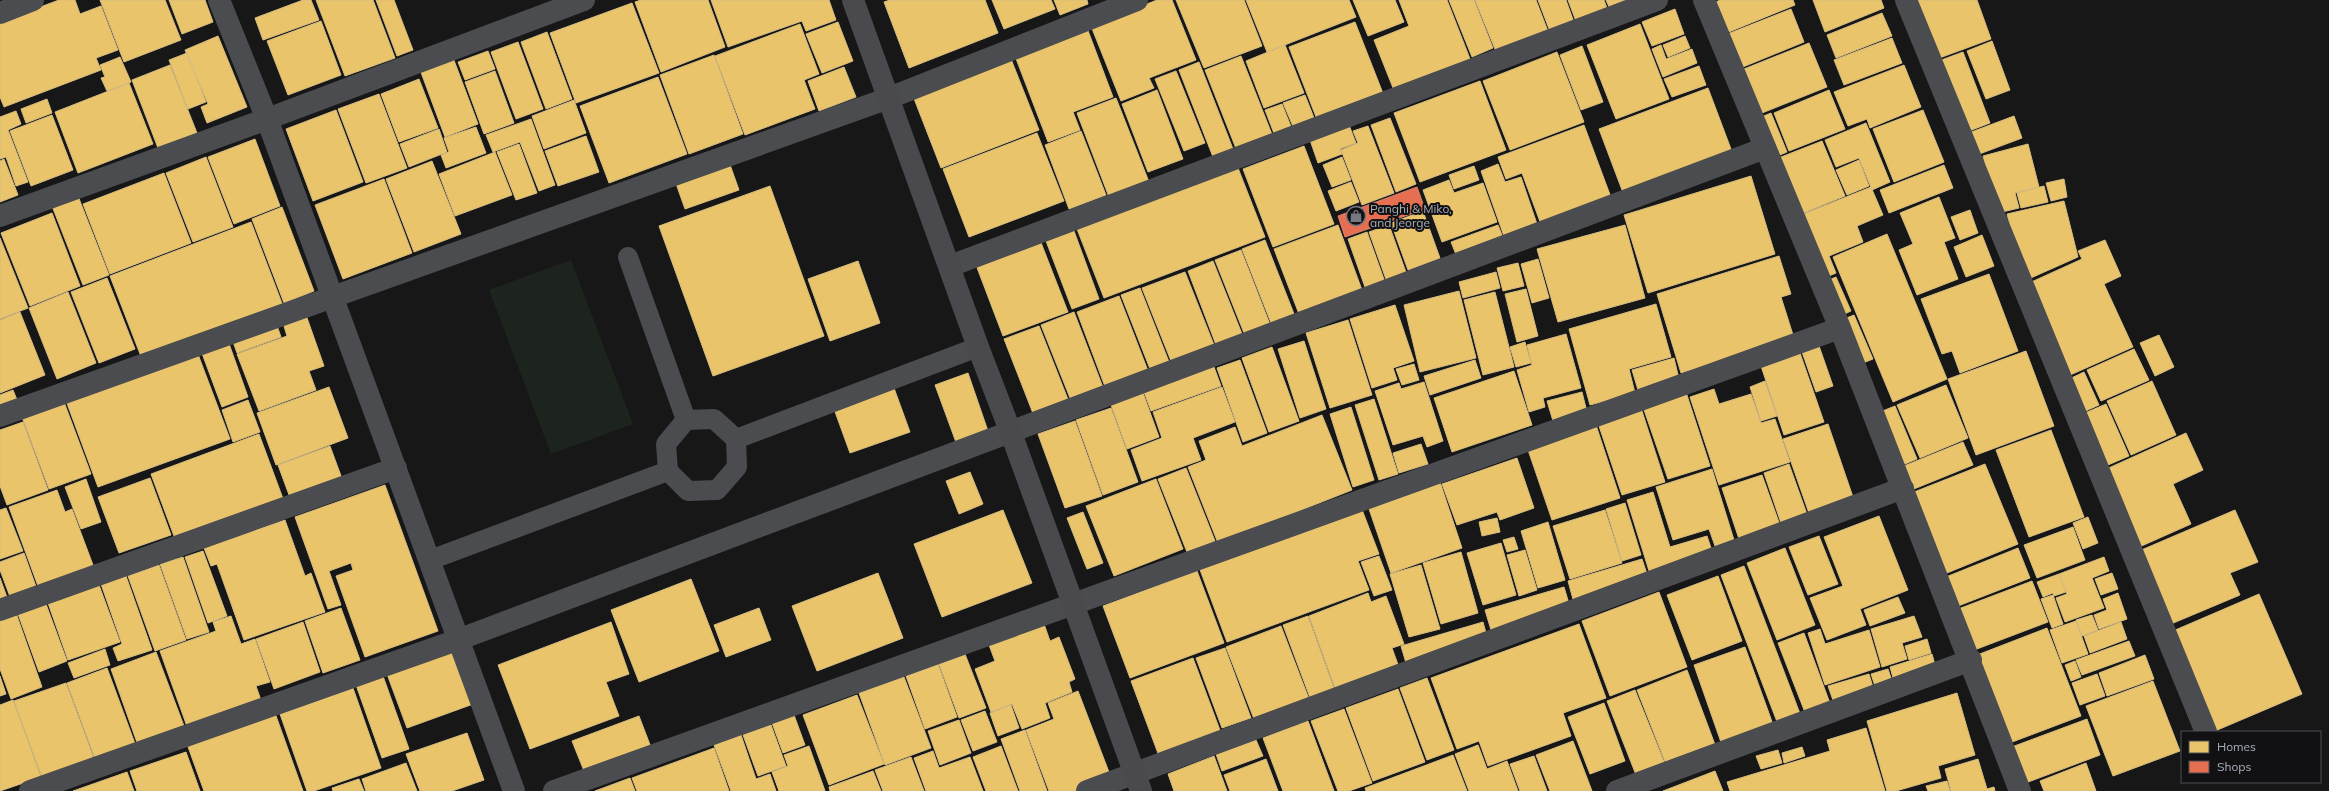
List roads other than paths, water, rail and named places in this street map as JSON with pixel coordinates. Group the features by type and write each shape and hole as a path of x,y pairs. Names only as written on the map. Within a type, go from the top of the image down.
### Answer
{"street":[{"path":"0,13 33,0"},
{"path":"219,0 267,119 460,639 514,791"},
{"path":"0,216 267,119 584,0"},
{"path":"853,0 978,347 1011,433 1138,782"},
{"path":"0,416 889,98 1137,0"},
{"path":"950,266 1657,0"},
{"path":"1704,0 1840,328 1971,660 2020,791"},
{"path":"1906,0 2206,731"},
{"path":"30,791 460,639 1011,433 1765,148"},
{"path":"554,791 1073,606 1840,328"},
{"path":"0,610 396,468"},
{"path":"1087,791 1138,782 1903,488"},
{"path":"1617,791 1971,660"}],"lane":[{"path":"628,257 686,420"},
{"path":"736,439 978,347"},
{"path":"714,419 736,439 737,467 717,490 688,491 668,471 666,444 686,420 714,419"},
{"path":"430,560 668,471"}],"place":[{"name":"Panghi & Miko, and Jeorge","path":"1356,216"}]}
